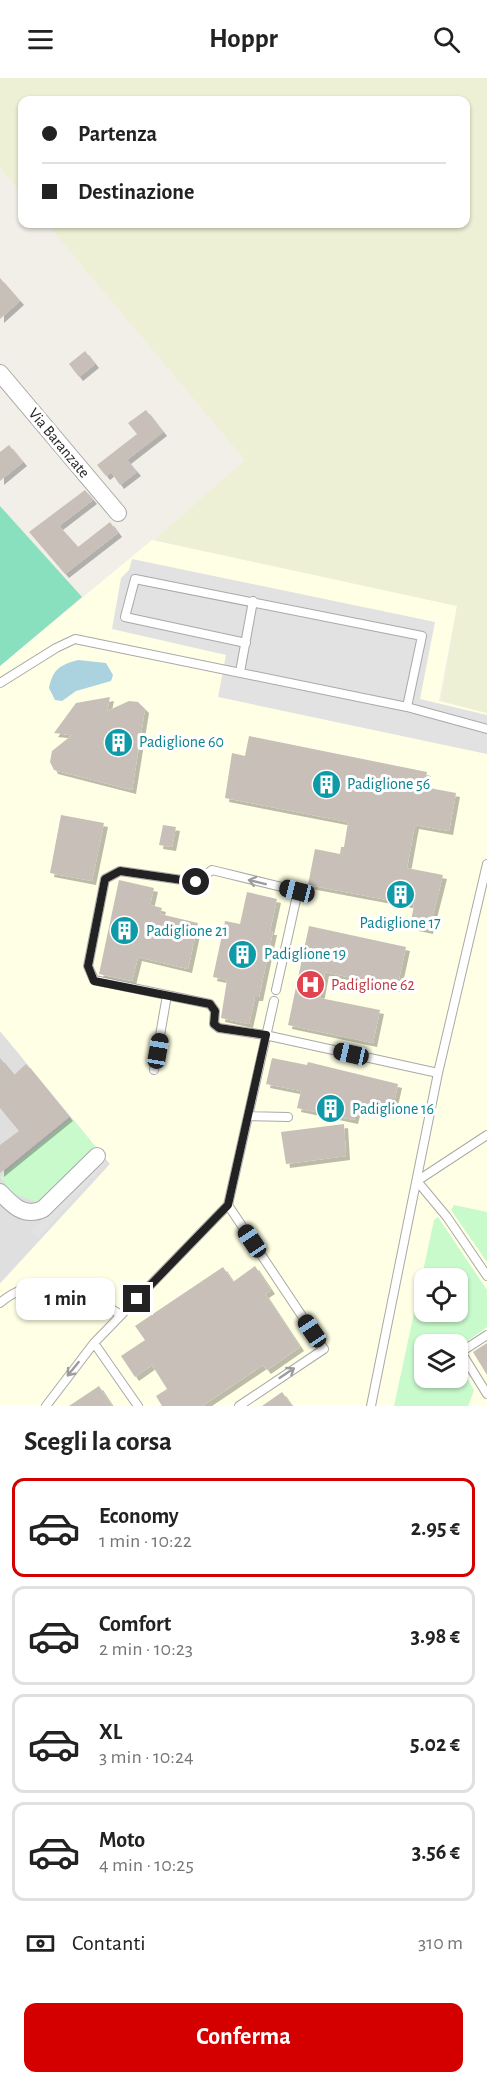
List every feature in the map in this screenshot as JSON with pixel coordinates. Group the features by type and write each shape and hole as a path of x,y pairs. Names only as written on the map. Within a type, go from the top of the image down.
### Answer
{"street":[{"name":"Via Baranzate","path":"0,373 118,513"},
{"path":"0,1192 14,1207 28,1213 35,1213 43,1209 97,1156"}],"lane":[{"path":"246,643 124,617 135,579 422,636 407,707"},
{"path":"240,672 253,601"},
{"path":"0,683 28,664 75,639 407,707 487,729"},
{"path":"371,1406 438,1073 487,864"},
{"path":"276,990 297,891 212,870 196,882 120,871 105,879 88,966 94,981 210,1004 215,1011 214,1024 219,1028 266,1035 438,1073"},
{"path":"154,1070 168,995"},
{"path":"46,1406 94,1343 228,1205 274,1001"},
{"path":"249,1116 288,1117"},
{"path":"417,1181 487,1135"},
{"path":"417,1181 447,1217 487,1276"},
{"path":"228,1205 324,1348 238,1406"},
{"path":"0,1303 24,1287 52,1285 89,1297 121,1315"},
{"path":"487,1335 461,1352 487,1394"},
{"path":"94,1343 138,1406"}],"shaded area":[{"path":"0,78 487,78 487,713 441,701 457,606 154,540 245,460 50,228 470,228 470,96 18,96 18,189 0,167"},
{"path":"152,540 457,606 439,701 487,713 487,1406 0,1406 0,1284 110,1164 0,1031 0,666"},
{"path":"132,559 435,622 420,699 487,715 487,754 218,697 226,655 112,629 121,578 129,570"},
{"path":"0,1031 110,1164 0,1283"},
{"path":"99,1157 106,1163 38,1238 31,1232"}],"green space":[{"path":"0,506 82,597 0,666"},
{"path":"72,1118 97,1149 42,1204 12,1193 0,1177"},
{"path":"454,1205 487,1212 487,1262 451,1210"},
{"path":"438,1217 487,1290 487,1327 468,1341 468,1334 414,1334 414,1388 468,1388 468,1380 474,1390 468,1406 394,1406 414,1313 414,1322 468,1322 468,1268 424,1268 434,1220"}],"water":[{"path":"78,660 106,663 113,675 111,681 76,691 62,701 55,700 49,688 55,672 62,666"}],"building":[{"path":"0,278 20,301 0,319"},
{"path":"85,351 95,364 79,377 69,364"},
{"path":"146,410 163,432 127,460 137,472 120,485 111,472 106,476 97,465 137,434 128,423"},
{"path":"9,445 23,462 0,481 0,452"},
{"path":"85,490 93,500 59,526 78,547 110,522 118,533 65,574 29,532"},
{"name":"Padiglione 60","path":"110,697 107,711 129,701 138,702 145,709 132,790 54,770 50,762 52,751 72,735 54,733 76,703"},
{"name":"Padiglione 56","path":"249,736 427,772 424,787 456,793 449,831 415,825 413,835 407,868 443,875 429,930 410,926 414,905 308,885 315,849 340,854 341,847 344,847 348,822 225,798 232,753 245,756"},
{"path":"61,815 104,823 92,881 50,873"},
{"path":"163,825 176,827 172,847 159,845"},
{"path":"119,880 154,888 150,905 162,908 160,914 198,923 188,969 138,957 132,981 99,974"},
{"name":"Padiglione 19","path":"247,892 277,899 270,931 273,931 259,997 255,997 249,1024 221,1018 227,980 213,977 225,921 240,924"},
{"name":"Padiglione 62","path":"309,926 406,947 397,988 325,972 320,998 380,1010 373,1043 288,1025"},
{"path":"0,1058 14,1075 26,1064 69,1117 0,1173 0,1145 19,1131 0,1108"},
{"name":"Padiglione 16","path":"272,1058 307,1065 308,1062 398,1084 392,1111 358,1104 354,1120 297,1108 301,1091 266,1084"},
{"path":"344,1124 346,1156 286,1164 281,1132"},
{"path":"255,1266 271,1290 265,1294 300,1347 267,1370 263,1365 202,1406 162,1406 156,1396 167,1389 152,1365 135,1377 121,1356 145,1340 135,1326 223,1267 233,1282"},
{"path":"487,1343 487,1375 473,1352"},
{"path":"99,1386 112,1406 69,1406"},
{"path":"282,1392 292,1406 262,1406"}],"place":[{"name":"Padiglione 60","path":"118,742"},
{"name":"Padiglione 56","path":"326,784"},
{"name":"Padiglione 17","path":"400,895"},
{"name":"Padiglione 21","path":"125,931"},
{"name":"Padiglione 19","path":"243,954"},
{"name":"Padiglione 62","path":"310,985"},
{"name":"Padiglione 16","path":"331,1109"}],"route":[{"path":"137,1299 228,1205 266,1035 219,1028 214,1024 215,1011 210,1004 94,981 88,966 105,879 120,871 196,882"}]}
